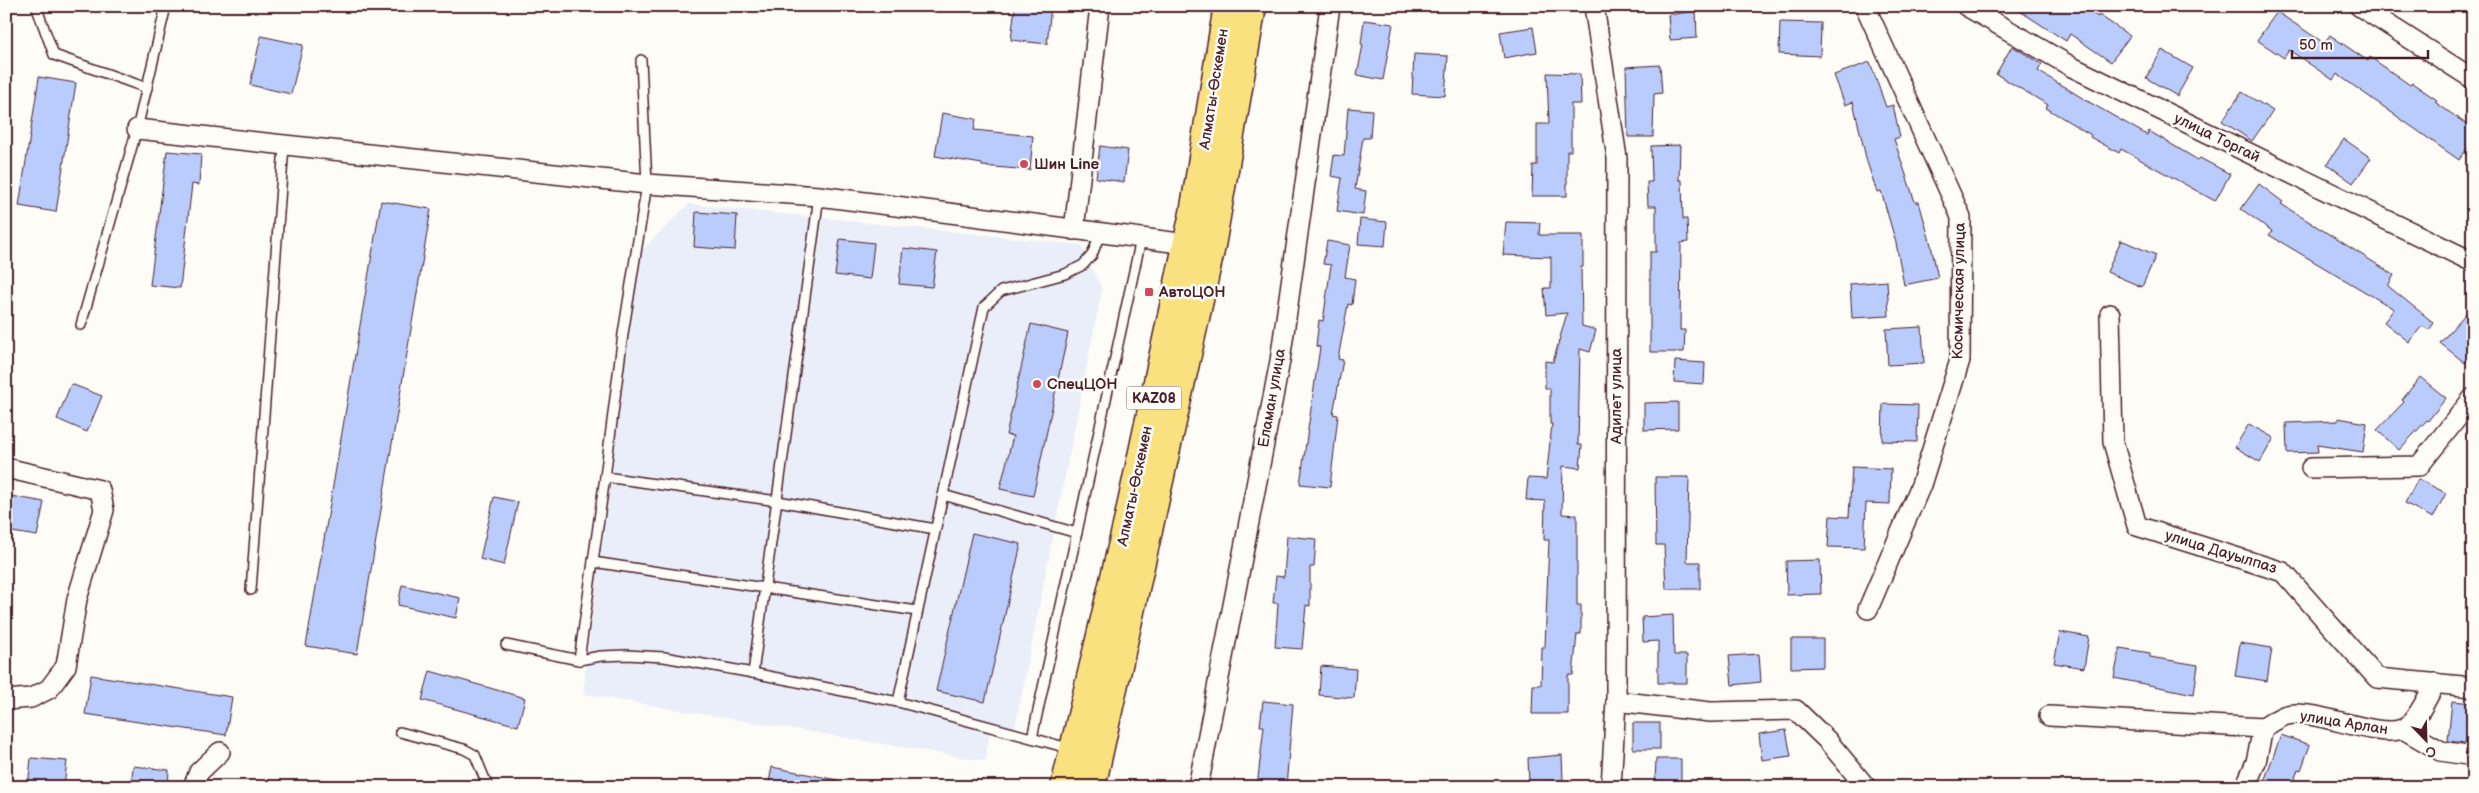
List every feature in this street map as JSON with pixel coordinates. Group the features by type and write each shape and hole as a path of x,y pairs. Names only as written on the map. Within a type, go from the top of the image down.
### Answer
{"main road":[{"name":"Алматы-Өскемен","path":"1065,787 1128,522 1187,244 1228,6"},
{"name":"Алматы-Өскемен","path":"1091,787 1211,246 1252,6"}],"street":[{"path":"1074,230 1100,6"},
{"name":"Еламан улица","path":"1198,787 1280,361 1330,6"},
{"name":"Адилет улица","path":"1594,6 1617,158 1616,701 1611,787"},
{"name":"Космическая улица","path":"1865,6 1961,217 1960,360 1922,485 1868,609"},
{"name":"улица Торгай","path":"1966,6 2072,67 2473,262"},
{"path":"2371,9 2473,79"},
{"path":"137,129 647,184 819,196 1187,244"},
{"name":"улица Дауылпаз","path":"2110,314 2113,442 2137,526 2283,572 2377,678 2473,687"},
{"path":"2311,468 2419,466 2473,398"},
{"path":"6,468 100,490 104,510 77,599 66,666 50,689 31,698 6,700"},
{"name":"улица Арлан","path":"2263,728 2287,715 2304,715 2387,731 2402,729 2421,710 2435,683"},
{"path":"1616,701 1710,712 1796,710 1827,740 1866,787"},
{"path":"2049,716 2263,728 2256,762 2246,787"},
{"path":"2402,729 2441,751 2473,756"},
{"path":"193,787 199,772 220,752"}],"lane":[{"path":"36,6 54,55 146,88"},
{"path":"81,326 137,129 166,6"},
{"path":"579,660 606,477 623,334 647,184 641,60"},
{"path":"251,590 284,146"},
{"path":"753,673 819,196"},
{"path":"898,702 984,307 1001,291 1065,274 1083,265 1092,255 1100,234"},
{"path":"1032,738 1141,239"},
{"path":"606,477 778,501 935,529"},
{"path":"943,495 1077,534"},
{"path":"592,562 917,611"},
{"path":"506,645 579,660 602,656 626,655 664,657 753,673 898,702 1074,750"},
{"path":"400,732 464,749 475,755 488,787"}],"shaded area":[{"path":"689,204 1081,245 1102,289 1015,728 991,724 985,761 583,694 633,259"}],"building":[{"path":"1015,6 1051,6 1047,44 1011,40"},
{"path":"2012,6 2081,6 2098,17 2099,15 2130,36 2111,62 2070,34 2066,41"},
{"path":"1696,11 1697,38 1670,40 1668,15"},
{"path":"2277,12 2324,43 2330,35 2368,61 2370,57 2410,85 2412,83 2473,129 2473,141 2459,160 2337,74 2333,80 2289,50 2284,58 2257,40"},
{"path":"1364,20 1393,24 1383,80 1357,75 1363,45 1361,44"},
{"path":"1780,22 1821,23 1820,56 1779,54"},
{"path":"1533,27 1537,52 1504,58 1500,32"},
{"path":"261,36 303,45 291,94 250,85"},
{"path":"2012,46 2042,64 2038,71 2089,102 2147,135 2149,131 2198,160 2200,158 2230,174 2215,201 2121,149 2119,153 2090,137 2091,135 2046,108 2048,105 1996,74"},
{"path":"2162,50 2193,68 2177,96 2146,78"},
{"path":"1414,54 1448,56 1445,96 1412,94"},
{"path":"1870,62 1886,107 1893,105 1900,137 1894,139 1915,202 1919,202 1938,278 1904,285 1896,243 1881,191 1877,192 1867,162 1853,102 1845,105 1834,75"},
{"path":"1660,65 1662,93 1654,94 1653,137 1628,137 1626,67"},
{"path":"1547,73 1580,74 1581,104 1571,104 1571,151 1567,151 1567,196 1532,196 1533,165 1537,165 1537,124 1549,124"},
{"path":"39,77 76,83 56,212 19,206"},
{"path":"2242,92 2273,111 2252,141 2222,121"},
{"path":"1348,108 1372,110 1370,138 1363,138 1355,189 1366,191 1363,215 1337,211 1342,178 1331,176 1334,155 1344,156"},
{"path":"942,113 976,119 974,130 1033,136 1030,170 982,166 982,164 935,156"},
{"path":"2344,139 2371,158 2353,183 2327,164"},
{"path":"1680,145 1679,180 1682,180 1683,219 1687,219 1688,242 1681,243 1680,330 1685,330 1684,352 1650,352 1650,252 1656,252 1656,206 1648,206 1647,182 1652,182 1651,146"},
{"path":"1100,146 1128,150 1124,182 1096,178"},
{"path":"167,151 201,154 199,185 192,184 180,288 150,285"},
{"path":"2259,184 2283,202 2281,204 2394,275 2388,286 2434,323 2429,330 2422,326 2409,342 2384,322 2394,309 2269,235 2272,231 2241,209"},
{"path":"381,201 431,209 357,654 306,646"},
{"path":"696,212 737,215 735,250 694,247"},
{"path":"1360,219 1387,222 1385,246 1358,244"},
{"path":"1506,222 1540,223 1539,235 1583,235 1583,267 1581,267 1582,326 1596,330 1590,352 1580,349 1578,445 1582,445 1580,468 1563,466 1562,514 1577,515 1577,605 1581,605 1581,634 1577,634 1573,675 1568,675 1568,714 1532,714 1533,685 1541,685 1542,647 1545,647 1549,540 1544,540 1545,501 1526,500 1528,478 1546,479 1552,424 1550,424 1550,388 1545,388 1545,361 1553,362 1567,313 1546,315 1544,288 1551,288 1551,257 1503,255"},
{"path":"840,239 874,243 870,279 835,275"},
{"path":"2121,240 2156,255 2142,287 2107,272"},
{"path":"1327,241 1350,245 1345,277 1355,279 1352,305 1348,304 1338,359 1343,360 1333,414 1338,415 1330,487 1300,484 1320,347 1316,346 1319,320 1323,321 1331,265 1323,264"},
{"path":"903,248 937,252 932,287 899,284"},
{"path":"1887,281 1889,316 1852,318 1850,284"},
{"path":"2473,305 2473,354 2465,363 2440,343"},
{"name":"СпецЦОН","path":"1031,324 1068,333 1033,496 1000,489 1013,436 1006,435"},
{"path":"1922,327 1924,363 1888,365 1886,329"},
{"path":"1675,361 1705,363 1704,384 1674,382"},
{"path":"2420,377 2446,398 2428,421 2399,450 2377,430 2404,402 2402,400"},
{"path":"71,384 102,396 87,432 57,419"},
{"path":"1678,402 1678,429 1644,430 1644,403"},
{"path":"1883,404 1918,405 1917,442 1882,441"},
{"path":"2338,418 2367,423 2363,452 2317,445 2318,452 2287,453 2286,423 2338,421"},
{"path":"2249,424 2274,438 2260,462 2235,447"},
{"path":"1852,467 1891,469 1890,504 1866,503 1864,548 1828,547 1830,516 1849,517"},
{"path":"1655,477 1689,477 1687,562 1700,562 1700,589 1666,589 1664,545 1656,545"},
{"path":"2418,479 2446,493 2433,518 2405,503"},
{"path":"6,495 44,502 37,536 6,531"},
{"path":"494,497 518,502 504,565 480,559"},
{"path":"972,533 1021,544 985,702 936,691"},
{"path":"1287,536 1316,539 1314,567 1310,567 1310,606 1306,605 1302,649 1275,647 1278,603 1273,603 1276,576 1284,577"},
{"path":"1820,560 1821,594 1787,595 1786,561"},
{"path":"402,585 460,598 456,618 398,605"},
{"path":"1673,615 1674,655 1687,655 1687,683 1658,683 1658,641 1643,642 1642,617"},
{"path":"2060,632 2089,637 2084,668 2054,663"},
{"path":"1791,639 1823,639 1823,667 1791,668"},
{"path":"2240,643 2272,648 2267,681 2235,676"},
{"path":"2120,648 2150,653 2150,657 2198,665 2194,694 2114,678"},
{"path":"1759,654 1761,682 1732,685 1729,656"},
{"path":"1321,666 1356,669 1354,698 1319,695"},
{"path":"430,671 525,698 518,726 422,700"},
{"path":"91,675 232,697 226,735 85,714"},
{"path":"1263,701 1293,704 1286,787 1257,787 1264,726 1260,726"},
{"path":"2452,701 2473,703 2473,744 2448,741"},
{"path":"1633,723 1660,723 1660,749 1633,749"},
{"path":"1786,730 1791,756 1762,760 1759,734"},
{"path":"2281,735 2310,745 2301,770 2298,769 2292,787 2262,787"},
{"path":"1562,755 1563,780 1529,783 1528,758"},
{"path":"31,758 67,761 64,787 28,787"},
{"path":"1656,759 1681,759 1681,782 1655,782"},
{"path":"133,766 169,770 168,787 131,787"},
{"path":"772,767 837,780 836,787 768,787"}],"place":[{"name":"Шин Line","path":"1024,164"},
{"name":"АвтоЦОН","path":"1149,292"},
{"name":"СпецЦОН","path":"1037,384"}]}
